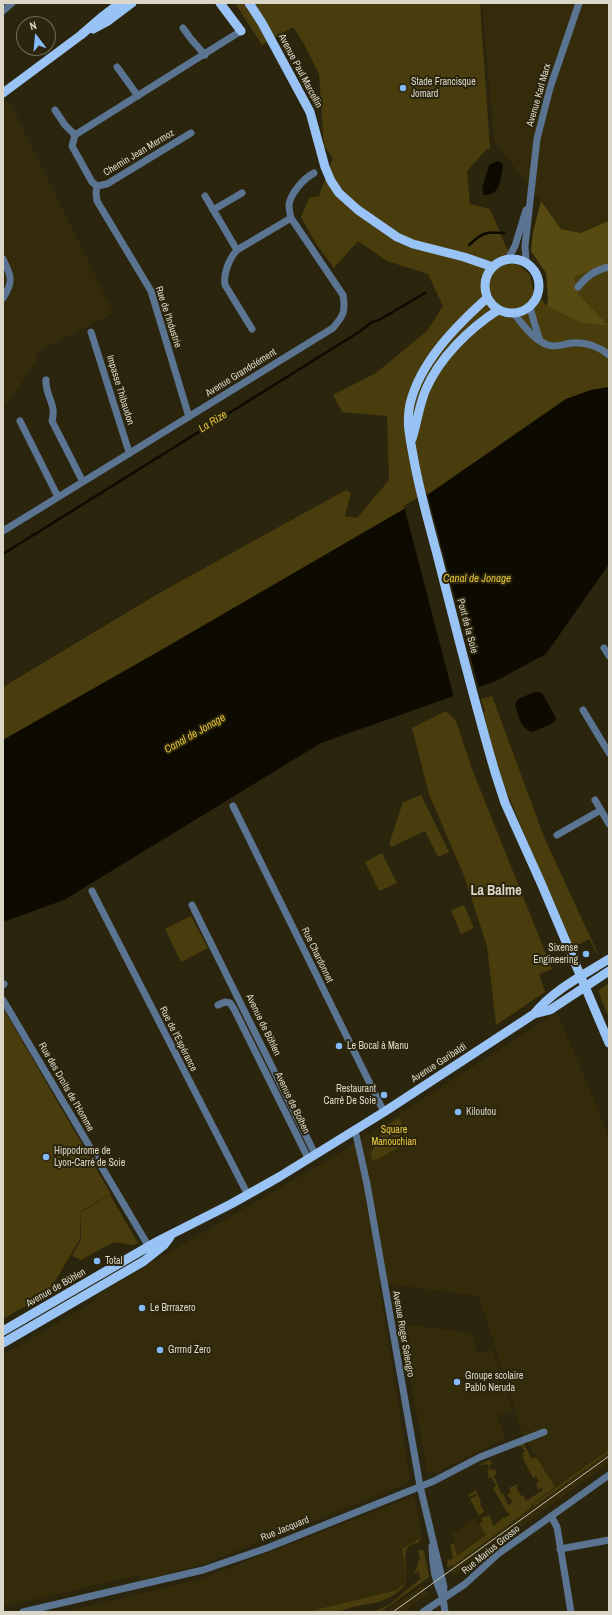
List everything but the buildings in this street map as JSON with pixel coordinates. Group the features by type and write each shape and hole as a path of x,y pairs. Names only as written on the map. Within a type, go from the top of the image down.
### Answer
{"main road":[{"path":"3,93 81,35 120,3"},
{"path":"81,35 108,22 132,3"},
{"path":"220,3 241,31"},
{"name":"Avenue Paul Marcellin","path":"249,3 262,23 310,112 325,167 331,181 339,193 358,210 397,237 413,244 464,257 493,267"},
{"path":"508,259 526,262 534,269 540,284 539,294 530,307 522,312 514,314 498,310 494,307 487,298 485,290 485,280 493,267 502,260 508,259"},
{"name":"Pont de la Soie","path":"487,298 456,328 434,356 420,380 410,404 408,421 416,474 479,714 505,803 582,976 609,1043"},
{"path":"411,442 417,414 426,389 438,367 464,338 485,319 498,310"},
{"name":"Avenue Garibaldi","path":"534,1014 543,1002 609,959"},
{"name":"Avenue Garibaldi","path":"355,1130 534,1014 550,1010 609,971"},
{"name":"Avenue de Böhlen","path":"3,1331 149,1247 248,1195 355,1130"},
{"name":"Avenue de Böhlen","path":"3,1343 144,1261 164,1245 173,1234"},
{"name":"Avenue de Böhlen","path":"126,1271 142,1256 140,1252"}],"street":[{"path":"3,11 12,3"},
{"name":"Avenue Karl Marx","path":"526,262 530,195 536,140 550,88 579,3"},
{"path":"183,28 190,39 205,55"},
{"path":"97,186 92,182 72,146 75,135 205,55 241,31"},
{"path":"117,67 138,96"},
{"path":"55,110 64,125 75,135"},
{"name":"Chemin Jean Mermoz","path":"97,186 107,184 191,133"},
{"path":"252,329 225,286 224,279 232,256 237,250 291,218 290,201 301,184 314,173"},
{"name":"Rue de l'Industrie","path":"97,186 97,201 151,291 189,417"},
{"path":"213,210 242,193"},
{"name":"Avenue Karl Marx","path":"508,259 515,246 530,195"},
{"path":"205,196 237,250"},
{"name":"Avenue Grandclément","path":"3,531 332,328 342,317 345,306 343,295 291,218"},
{"path":"3,259 10,273 10,288 3,298"},
{"path":"578,287 587,276 598,269 609,266"},
{"path":"530,307 540,341"},
{"path":"514,314 540,341 554,346 572,343 587,344 600,348 609,355"},
{"name":"Impasse Thibaudon","path":"91,332 130,454"},
{"path":"46,380 47,392 53,406 54,413 52,421 83,482"},
{"path":"20,421 58,497"},
{"path":"604,648 609,656"},
{"path":"583,710 609,753"},
{"path":"595,800 609,824"},
{"name":"Rue Chardonnet","path":"233,806 384,1112"},
{"path":"557,835 601,810"},
{"name":"Rue de l'Espérance","path":"92,891 248,1195"},
{"name":"Avenue de Böhlen","path":"192,905 311,1156"},
{"name":"Rue des Droits de l'Homme","path":"3,1000 149,1247"},
{"name":"Avenue de Bolhen","path":"218,1005 225,1002 230,1004 234,1009 311,1156"},
{"name":"Avenue Roger Salengro","path":"355,1130 367,1184 420,1486 432,1542 434,1566 443,1598 445,1612"},
{"name":"Rue Jacquard","path":"23,1612 203,1570 267,1548 434,1481 480,1457 544,1432"},
{"name":"Rue Marius Grosso","path":"423,1612 465,1584 498,1554 609,1474"},
{"path":"551,1516 557,1527 571,1612"},
{"path":"560,1549 609,1540"}],"shaded area":[{"path":"482,3 609,3 609,221 580,233 561,229 494,141"},
{"path":"9,100 114,313 36,353 38,358 11,399 3,405 3,105"},
{"path":"541,201 561,229 580,233 609,221 609,264 574,277 579,295 609,326 580,323 547,306 548,299 546,273 531,251 533,232"},
{"path":"557,1012 609,1136 609,1463 454,1576 447,1567 446,1560 453,1559 456,1556 452,1535 474,1518 489,1538 533,1507 532,1505 555,1488 523,1436 479,1296 379,1283 410,1477 407,1484 198,1566 141,1580 139,1575 3,1607 3,1355 97,1300 96,1295 336,1155"},
{"name":"Groupe scolaire Pablo Neruda","path":"401,1324 471,1333 478,1354 493,1350 513,1411 497,1416 505,1439 434,1473 427,1471"},
{"path":"414,1496 422,1537 402,1549 406,1574 405,1582 397,1590 306,1612 62,1612 201,1579"},
{"path":"423,1585 429,1594 403,1612 385,1612"}],"green space":[{"path":"235,3 480,3 490,149 487,149 467,171 470,204 490,209 507,249 519,265 530,275 533,290 547,306 580,323 609,326 609,387 591,390 566,399 423,498 3,740 3,687 161,592 346,490 351,493 345,516 357,518 389,480 387,416 342,412 333,395 376,373 427,331 443,306 428,274 387,261 358,241 334,268 317,245 301,217 309,198 319,196 333,158 324,146 319,74 304,44 293,27 262,45"},
{"path":"609,264 609,326 579,295 574,277"},
{"path":"492,696 544,837 598,954 589,939 572,948 501,778 482,713 485,712 481,699"},
{"path":"446,711 456,721 472,769 552,969 539,974 545,992 496,1025 487,946 464,876 429,794 412,728"},
{"path":"421,795 449,852 438,857 425,831 391,847 389,844 403,802"},
{"path":"382,853 397,883 379,891 365,862"},
{"path":"464,905 474,928 461,934 451,910"},
{"path":"191,916 208,948 181,962 165,929"},
{"path":"609,983 609,1018 598,991"},
{"name":"Hippodrome de Lyon-Carré de Soie","path":"3,1008 111,1194 81,1211 80,1239 48,1293 3,1319"},
{"name":"Square Manouchian","path":"399,1118 410,1141 378,1159 372,1160 371,1154 384,1127"},
{"path":"110,1195 138,1243 133,1245 114,1242 81,1260 72,1256 81,1240 81,1212"},
{"path":"523,1443 532,1459 536,1457 555,1487 531,1505 532,1507 523,1514 454,1565 447,1567 448,1561 446,1560 453,1559 450,1544 454,1544 457,1556 486,1535 479,1524 483,1522 481,1518 489,1515 494,1526 510,1514 509,1512 507,1513 493,1488 496,1486 491,1477 488,1478 487,1476 489,1475 487,1471 490,1469 487,1464 481,1464 490,1460 492,1464 489,1465 491,1470 495,1469 497,1474 494,1476 508,1505 513,1502 507,1495 511,1492 509,1488 518,1484 516,1487 526,1501 543,1490 541,1488 539,1490 536,1484 539,1482 536,1476 533,1478 522,1457 524,1456 522,1453 525,1452 522,1446 518,1446"},
{"path":"609,1450 609,1452 534,1506 533,1504"},
{"path":"476,1490 484,1512 479,1516 470,1499 477,1496 476,1494 469,1497 468,1495"},
{"path":"422,1537 418,1543 411,1545 407,1549 405,1555 406,1573 402,1549"},
{"path":"420,1549 424,1551 429,1577 381,1612 373,1612 389,1605 420,1579 419,1571 414,1574 420,1558 418,1551"},
{"path":"405,1582 397,1593 381,1601 337,1612 306,1612 397,1590"}],"water":[{"path":"498,161 503,164 499,185 494,192 484,195 482,189 489,165"},
{"name":"Canal de Jonage","path":"609,387 609,564 546,654 496,681 321,743 64,900 3,922 3,740 423,498 566,399 591,390"},
{"path":"535,692 542,693 556,718 553,723 533,732 522,725 515,704 518,699"}],"pier":[{"path":"427,492 479,689 454,698 404,506"}],"waterway":[{"name":"La Rize","path":"469,245 481,235 493,232 504,233"},
{"name":"La Rize","path":"3,554 359,332 372,322 379,320 425,293"}],"tram line":[{"path":"393,1612 609,1456"}],"place":[{"name":"Stade Francisque Jomard","path":"403,88"},
{"name":"Sixense Engineering","path":"586,954"},
{"name":"Le Bocal à Manu","path":"339,1046"},
{"name":"Restaurant Carré De Soie","path":"384,1095"},
{"name":"Kiloutou","path":"458,1112"},
{"name":"Hippodrome de Lyon-Carré de Soie","path":"46,1157"},
{"name":"Total","path":"97,1261"},
{"name":"Le Brrrazero","path":"142,1308"},
{"name":"Grrrnd Zero","path":"160,1350"},
{"name":"Groupe scolaire Pablo Neruda","path":"457,1382"}],"district":[{"name":"La Balme","path":"496,891"}]}
